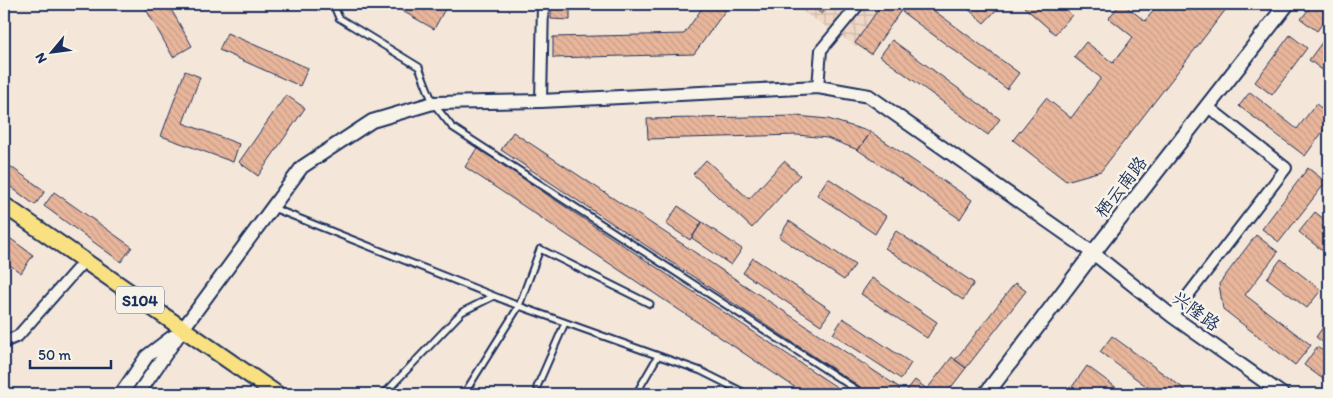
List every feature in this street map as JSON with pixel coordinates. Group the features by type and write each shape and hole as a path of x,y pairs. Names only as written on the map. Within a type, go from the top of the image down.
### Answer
{"main road":[{"name":"栖云南路","path":"986,394 1287,4"},
{"name":"S104","path":"4,205 277,394"}],"street":[{"path":"541,101 543,4"},
{"path":"818,87 821,50 859,4"},
{"name":"兴隆路","path":"138,394 182,330 302,167 372,120 433,103 541,101 818,87 869,96 1093,253 1172,316 1282,394"},
{"path":"1172,316 1286,168 1207,106"},
{"path":"4,342 18,336 84,261"},
{"path":"121,394 147,356 182,330"}],"lane":[{"path":"333,4 339,18 419,67 433,103 452,127 863,394"},
{"path":"272,207 519,306 701,371 747,394"},
{"path":"464,394 519,306 540,249 650,304"},
{"path":"384,394 462,312 494,296"},
{"path":"537,388 565,322"},
{"path":"636,394 658,356"}],"shaded area":[{"path":"791,4 890,4 864,51"}],"building":[{"path":"143,4 168,4 192,46 173,57"},
{"path":"390,4 435,4 445,9 434,29"},
{"path":"551,4 570,4 570,20 551,19"},
{"path":"705,4 730,4 694,54 553,58 553,37 684,34"},
{"path":"809,4 829,4 822,14"},
{"path":"882,4 895,4 902,9 871,54 855,43"},
{"path":"908,4 925,4 1019,73 1007,89 902,12"},
{"path":"973,4 1002,4 984,23 968,9"},
{"path":"1027,4 1060,4 1072,15 1055,34 1024,7"},
{"path":"1120,4 1123,4 1145,21 1159,4 1230,4 1101,171 1066,181 1013,140 1046,98 1071,118 1101,78 1074,57 1086,42 1113,63 1133,37 1109,18"},
{"path":"1313,4 1329,4 1329,14 1317,31 1301,19"},
{"path":"227,33 308,68 300,86 219,50"},
{"path":"1290,35 1307,48 1272,95 1255,82"},
{"path":"892,40 1000,119 988,135 880,56"},
{"path":"1323,41 1329,46 1329,75 1309,60"},
{"path":"185,71 200,77 183,123 239,144 233,162 161,136"},
{"path":"1250,92 1297,129 1316,104 1329,114 1329,123 1305,156 1239,106"},
{"path":"286,95 305,108 258,176 239,162"},
{"path":"797,116 828,119 871,132 858,150 827,138 797,135 648,139 647,119"},
{"path":"513,132 900,388 896,394 871,394 501,150"},
{"path":"871,132 972,200 960,219 858,150"},
{"path":"477,148 847,394 805,394 465,167"},
{"path":"706,160 749,199 784,161 800,175 752,228 693,174"},
{"path":"4,162 45,191 35,205 4,182"},
{"path":"1308,168 1326,182 1279,242 1262,229"},
{"path":"828,178 886,216 875,234 817,195"},
{"path":"54,192 132,247 121,262 44,206"},
{"path":"678,206 702,222 690,240 666,224"},
{"path":"1315,212 1329,223 1329,256 1299,232"},
{"path":"789,221 855,265 844,280 779,237"},
{"path":"702,222 742,249 731,265 692,238"},
{"path":"896,231 974,283 963,300 885,248"},
{"path":"4,234 33,255 21,273 4,261"},
{"path":"1256,235 1278,252 1245,295 1311,345 1295,365 1223,309 1219,284"},
{"path":"753,258 831,310 821,325 743,273"},
{"path":"1281,259 1321,290 1307,308 1267,278"},
{"path":"872,278 937,322 927,338 861,294"},
{"path":"1015,283 1026,291 966,368 955,360"},
{"path":"843,318 911,363 901,379 833,334"},
{"path":"1329,319 1329,347 1316,337"},
{"path":"1112,336 1191,394 1157,394 1100,352"},
{"path":"1317,347 1329,355 1329,379 1327,382 1304,365"},
{"path":"952,357 966,368 946,394 904,394 915,380 927,389"},
{"path":"1087,366 1125,394 1067,394"}]}
